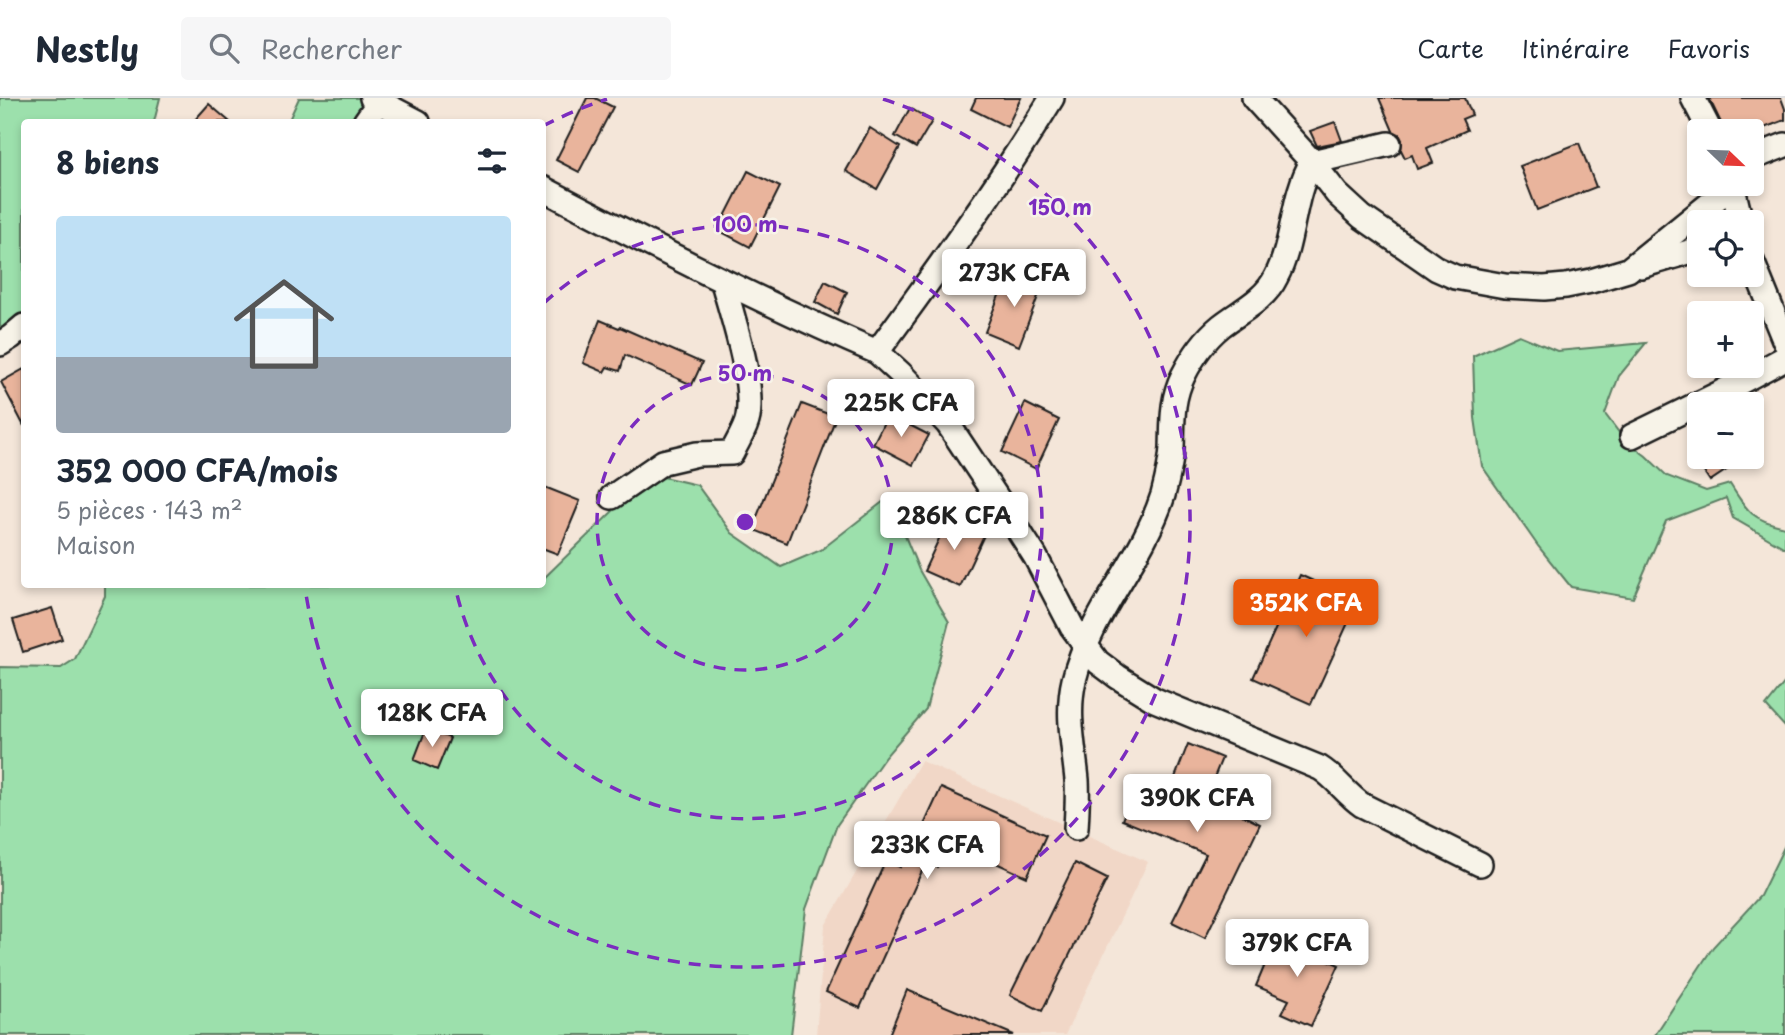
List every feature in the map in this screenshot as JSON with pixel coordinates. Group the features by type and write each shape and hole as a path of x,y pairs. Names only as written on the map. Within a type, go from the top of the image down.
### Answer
{"street":[{"path":"877,352 945,260 1052,98"},
{"path":"1254,98 1337,194 1362,217 1437,269 1455,277 1505,286 1566,286 1687,253"},
{"path":"1693,98 1704,119"},
{"path":"366,119 375,100 412,119"},
{"path":"1076,828 1077,782 1070,711 1073,682 1094,625 1132,563 1162,497 1172,450 1174,401 1182,377 1208,337 1257,300 1275,280 1289,243 1297,196 1311,162 1390,144"},
{"path":"1764,153 1785,145"},
{"path":"546,190 723,282 877,352 948,424 1035,556 1072,627 1098,662 1155,700 1320,768 1362,805 1480,863"},
{"path":"1628,270 1719,196"},
{"path":"612,497 663,462 697,454 732,453 748,419 748,393 741,349 723,282"},
{"path":"1763,287 1785,342"},
{"path":"0,344 21,329"},
{"path":"1632,436 1785,358"}],"shaded area":[{"path":"921,761 1148,862 1065,1035 816,1035 825,926"}],"green space":[{"path":"0,98 160,98 155,119 21,119 21,328 0,344"},
{"path":"299,98 384,98 422,119 289,119"},
{"path":"1519,335 1557,351 1646,343 1619,376 1605,414 1624,439 1667,476 1706,491 1730,484 1752,513 1765,521 1785,527 1785,548 1733,518 1726,498 1666,521 1633,598 1571,587 1538,546 1482,466 1475,418 1473,356"},
{"path":"629,469 697,485 732,533 781,567 821,550 889,497 919,570 949,622 926,709 885,757 837,825 806,909 791,1035 0,1035 0,667 61,668 75,659 105,596 105,588 546,588 546,576 616,508"},
{"path":"1785,682 1785,727 1766,706"},
{"path":"1785,845 1785,1035 1655,1035 1713,947 1760,896"}],"building":[{"path":"587,98 595,98 613,107 579,172 556,160"},
{"path":"976,98 1021,98 1007,127 971,109"},
{"path":"1379,98 1465,98 1472,115 1462,119 1467,130 1427,148 1433,163 1417,169 1412,155 1405,158 1401,150 1402,140 1399,134 1393,131"},
{"path":"1709,98 1781,98 1785,109 1785,120 1764,128 1764,119 1719,119"},
{"path":"209,104 226,119 196,119"},
{"path":"910,108 932,121 916,148 895,136"},
{"path":"1335,122 1342,141 1317,146 1310,131"},
{"path":"870,128 900,147 877,189 846,171"},
{"path":"1579,143 1596,187 1537,210 1520,166"},
{"path":"748,171 780,187 750,247 718,230"},
{"path":"1008,272 1042,286 1019,346 985,332"},
{"path":"825,281 847,292 837,314 815,302"},
{"path":"600,320 702,363 692,385 625,355 620,371 607,367 604,372 583,363"},
{"path":"21,371 21,420 1,382"},
{"path":"1025,403 1059,420 1036,469 1002,452"},
{"path":"802,404 836,417 787,543 752,529"},
{"path":"888,414 929,435 913,465 873,444"},
{"path":"1702,469 1728,469 1710,481"},
{"path":"546,488 580,501 558,554 546,550"},
{"path":"949,517 985,533 960,587 924,571"},
{"path":"1300,575 1358,601 1311,704 1253,678"},
{"path":"52,608 62,639 23,652 13,620"},
{"path":"426,729 450,738 437,770 414,760"},
{"path":"1188,744 1222,758 1206,797 1260,824 1205,938 1172,922 1206,854 1122,820 1136,785 1167,798"},
{"path":"941,788 1046,835 1027,877 948,841 937,867 926,862 860,1008 826,992 886,860 900,867 912,836 918,838"},
{"path":"1075,863 1107,879 1042,1011 1010,995"},
{"path":"1277,936 1339,965 1311,1026 1282,1013 1289,1000 1256,986"},
{"path":"907,990 1014,1035 889,1035"}]}
